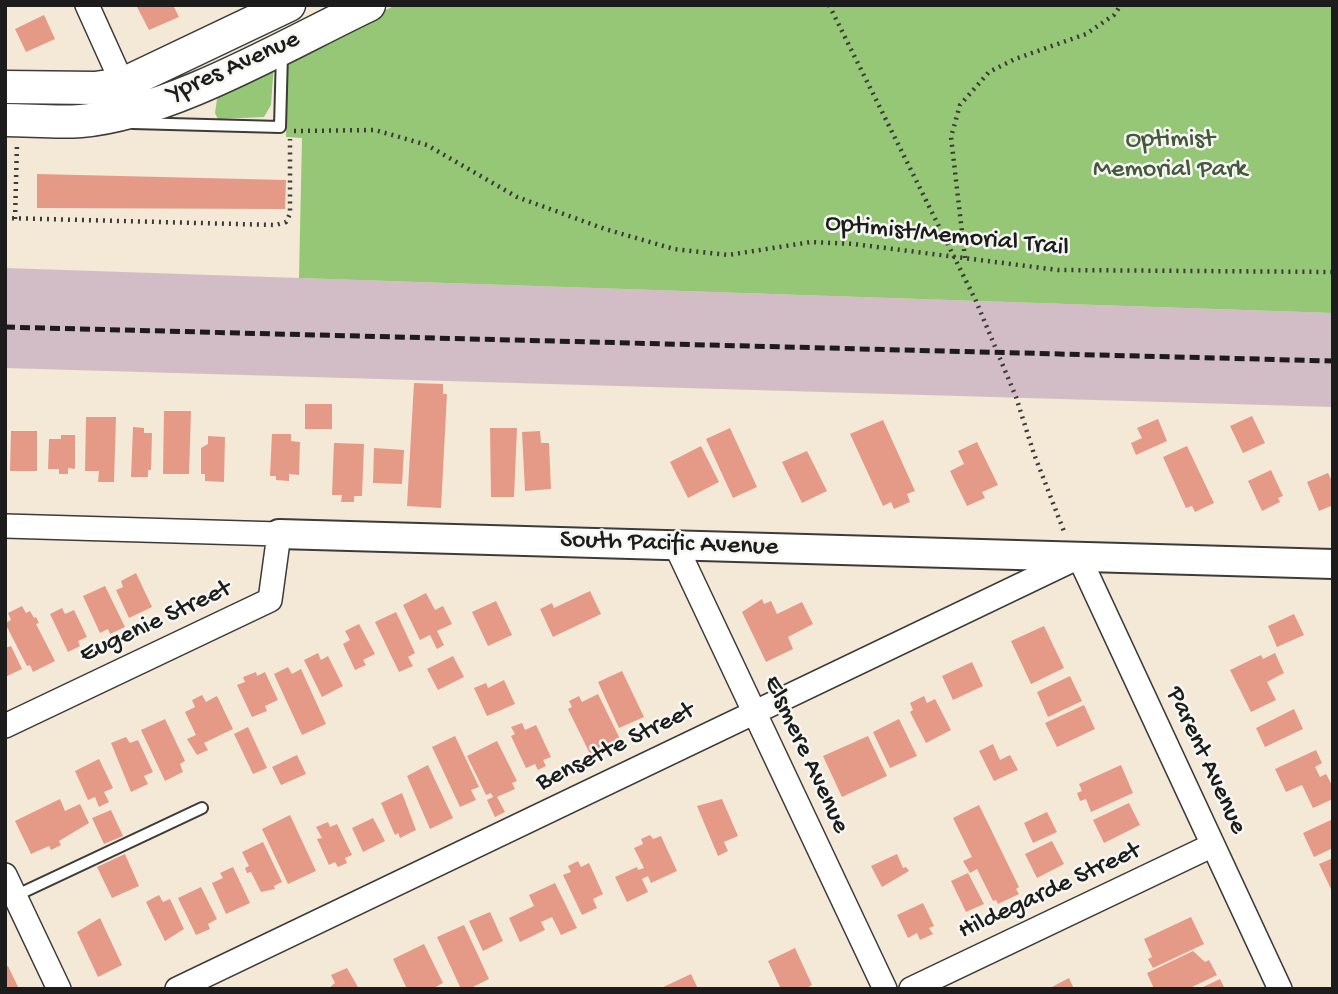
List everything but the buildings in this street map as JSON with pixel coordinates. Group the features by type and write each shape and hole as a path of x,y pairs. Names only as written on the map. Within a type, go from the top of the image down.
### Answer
{"main road":[{"name":"Ypres Avenue","path":"129,97 289,5"},
{"name":"Ypres Avenue","path":"129,97 188,92 369,5"},
{"path":"5,87 94,88 129,97"},
{"path":"11,128 81,121 129,97"}],"street":[{"path":"87,5 129,97"},
{"name":"South Pacific Avenue","path":"5,526 675,544 1072,547 1333,564"},
{"name":"Eugenie Street","path":"5,726 270,600 279,534"},
{"name":"Elsmere Avenue","path":"675,544 885,989"},
{"name":"Bensette Street","path":"177,989 754,712 1072,547"},
{"name":"Parent Avenue","path":"1072,547 1280,989"},
{"name":"Hildegarde Street","path":"911,989 1213,845"},
{"path":"10,886 59,989"}],"lane":[{"path":"81,121 280,127 282,46"},
{"path":"10,886 202,808"}],"path":[{"path":"830,5 951,256 976,301 1016,397 1072,547"},
{"path":"965,258 951,137 960,105 989,72 1015,59 1086,33 1114,15 1121,5"},
{"path":"5,218 15,219 11,128"},
{"name":"Optimist/Memorial Trail","path":"15,219 276,225 286,222 290,214 290,131 375,130 427,145 517,197 605,229 674,248 728,255 811,242 854,244 1058,270 1333,272"}],"shaded area":[{"path":"5,268 1333,313 1333,407 5,368"}],"green space":[{"name":"Optimist Memorial Park","path":"396,5 1333,5 1333,313 299,278 302,138 286,137 287,57"},
{"path":"274,64 271,105 264,117 218,119 215,113 218,92"}],"railway":[{"path":"5,327 1333,361"}]}
